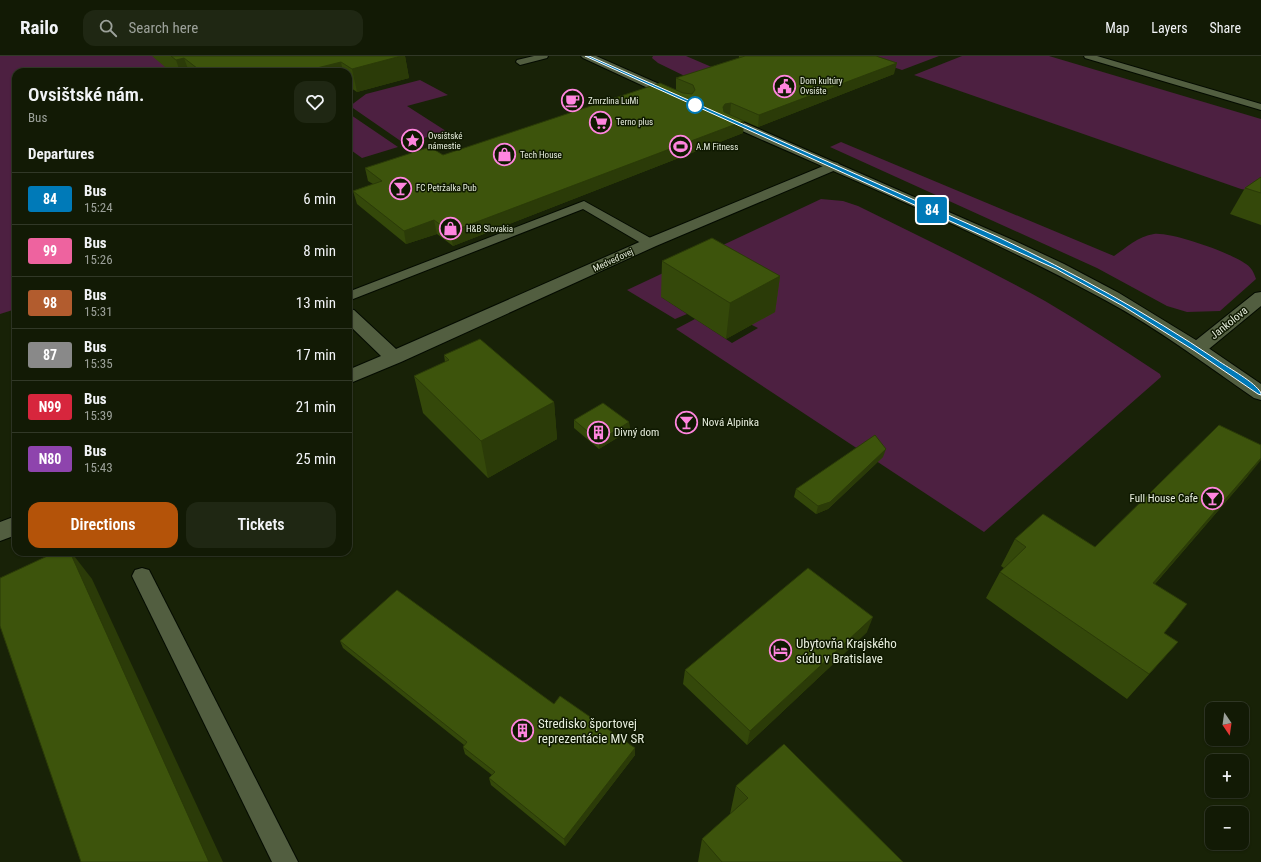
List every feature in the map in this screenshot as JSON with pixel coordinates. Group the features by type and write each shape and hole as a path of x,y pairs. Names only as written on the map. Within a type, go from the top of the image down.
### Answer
{"street":[{"path":"587,56 686,101"},
{"path":"730,120 1058,268 1113,297 1197,350 1261,393"},
{"name":"Medveďovej","path":"352,376 650,243 833,166"},
{"name":"Jankolova","path":"1197,350 1261,297"},
{"path":"352,318 394,358"},
{"path":"0,532 12,527"}],"lane":[{"path":"520,62 544,56"},
{"path":"1088,56 1261,107"},
{"path":"352,295 584,205 650,243"},
{"path":"142,576 285,862"}],"shaded area":[{"path":"0,56 176,56 191,68 12,68 12,310 0,314"},
{"path":"653,56 686,56 714,68 697,82 658,63 652,58"},
{"path":"861,56 939,56 902,70"},
{"path":"962,56 1049,56 1261,119 1261,180 1247,190 1241,189 914,75"},
{"path":"420,80 448,95 407,106 446,131 405,144 352,107 352,104 366,94"},
{"path":"352,116 398,147 362,158 352,151"},
{"path":"841,142 1114,256 1143,237 1154,234 1163,234 1201,244 1228,254 1250,267 1256,279 1220,311 1187,312 1167,306 1097,268 830,147"},
{"path":"821,199 843,201 858,206 999,276 1074,319 1160,374 1161,377 984,532 676,329 695,319 732,343 758,328 661,297 687,314 675,319 627,290"}],"building":[{"path":"171,56 401,56 352,69 341,62 317,68 197,68 184,58 176,60"},
{"path":"745,56 876,56 897,63 759,115 731,103 725,104 723,107 724,112 744,121 450,232 434,220 404,231 353,191 382,181 365,168 430,147 443,155 660,83 683,93 692,94 695,90 693,85 676,78"},
{"path":"1261,177 1261,193 1245,188"},
{"path":"712,238 780,276 730,303 662,261"},
{"path":"480,339 554,402 481,441 414,376 449,360 444,355"},
{"name":"Divný dom","path":"603,403 629,422 599,441 574,420"},
{"path":"1219,425 1261,445 1261,458 1153,583 1187,604 1164,633 1178,642 1149,674 1000,572 1026,547 1015,539 1043,514 1095,547"},
{"path":"875,435 886,449 830,502 818,506 796,489"},
{"path":"47,556 72,556 209,862 81,862 0,626 0,578"},
{"path":"808,568 873,617 750,731 685,670"},
{"name":"Stredisko športovej reprezentácie MV SR","path":"397,590 554,704 560,696 635,748 564,839 489,778 495,772 463,747 467,742 340,641"},
{"path":"784,744 903,862 722,862 702,839 748,798 736,786"}],"bus line":[{"name":"84","path":"587,56 996,238 1086,282 1113,297 1197,350 1261,393"}],"place":[{"name":"Dom kultúry Ovsište","path":"785,86"},
{"name":"Zmrzlina LuMi","path":"572,101"},
{"name":"Terno plus","path":"600,122"},
{"name":"Ovsištské námestie","path":"413,141"},
{"name":"A.M Fitness","path":"681,147"},
{"name":"Tech House","path":"505,155"},
{"name":"FC Petržalka Pub","path":"401,188"},
{"name":"H&B Slovakia","path":"450,229"},
{"name":"Nová Alpinka","path":"687,422"},
{"name":"Divný dom","path":"598,432"},
{"name":"Full House Cafe","path":"1213,498"},
{"name":"Ubytovňa Krajského súdu v Bratislave","path":"780,650"},
{"name":"Stredisko športovej reprezentácie MV SR","path":"522,730"}]}
